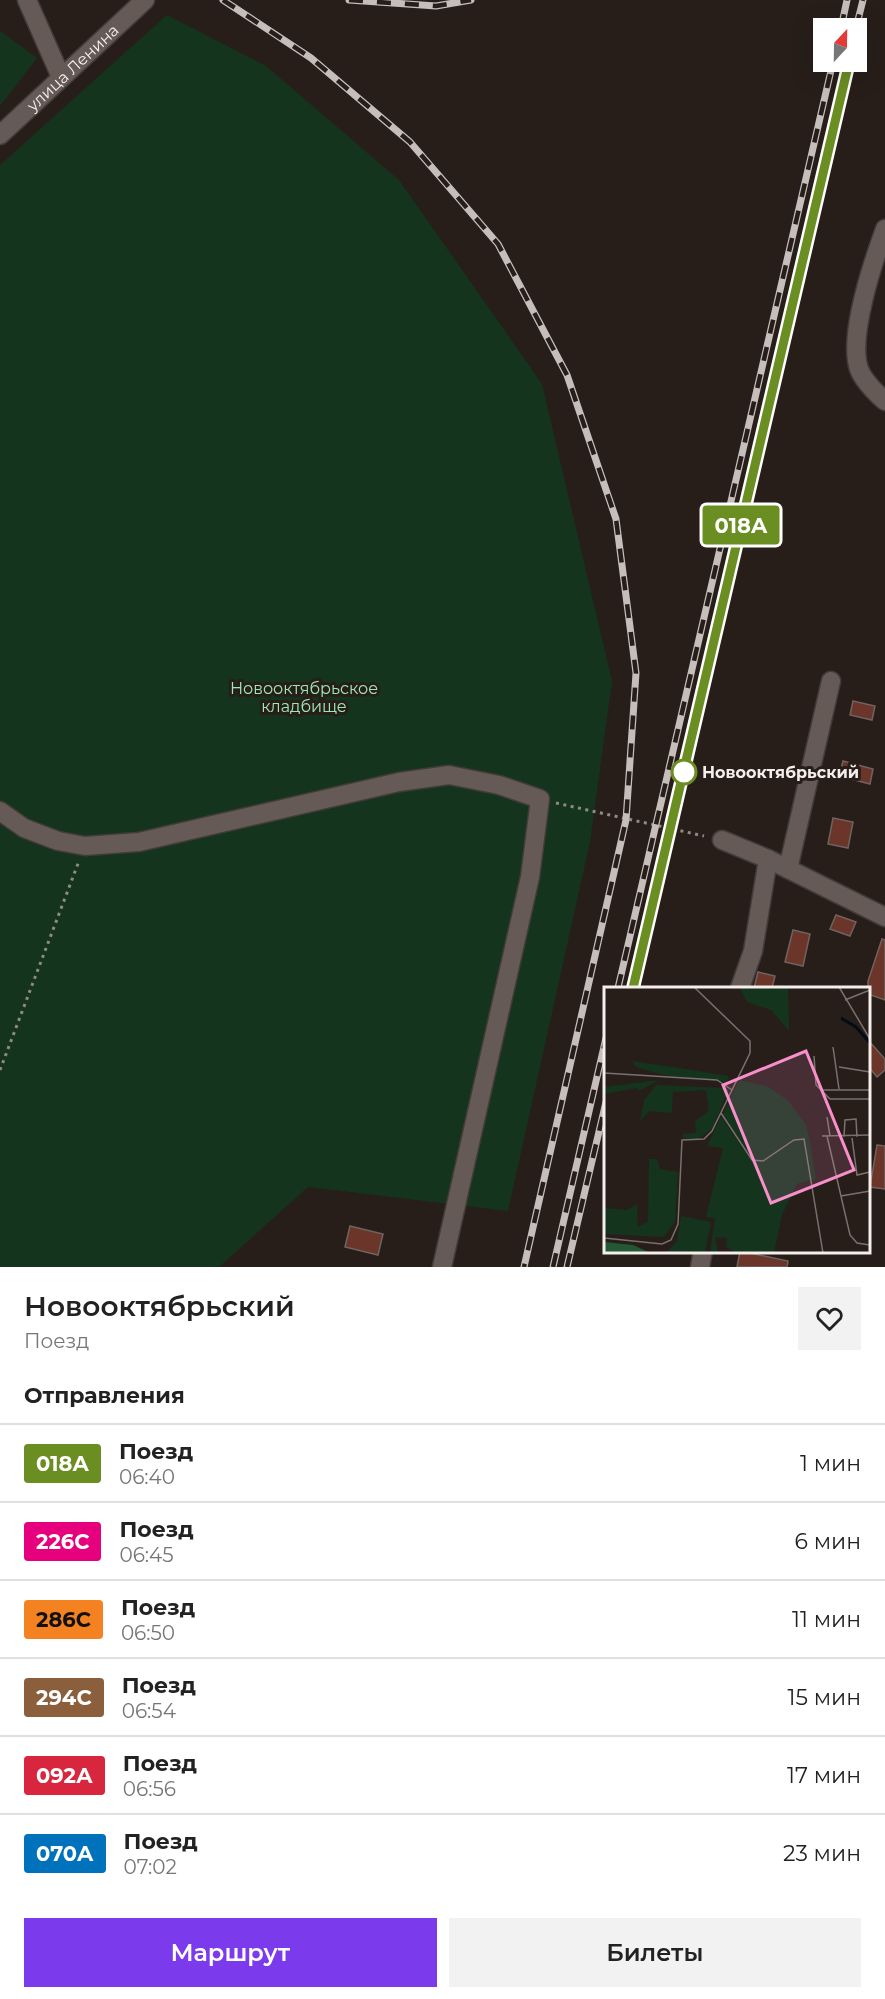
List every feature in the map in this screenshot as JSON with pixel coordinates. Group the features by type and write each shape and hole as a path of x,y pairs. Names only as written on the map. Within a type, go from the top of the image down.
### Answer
{"street":[{"path":"27,0 61,77"},
{"name":"улица Ленина","path":"0,135 145,0"},
{"path":"885,230 873,261 854,348 860,371 885,402"},
{"path":"788,869 831,681"},
{"path":"0,811 24,828 58,841 85,846 139,842 399,782 449,775 499,785 540,799 530,877 442,1267"},
{"path":"722,840 768,859 885,917"},
{"path":"740,987 753,951 768,859"},
{"path":"700,1267 702,1252"}],"path":[{"path":"540,799 722,840"},
{"path":"0,1070 85,846"}],"green space":[{"name":"Новооктябрьское кладбище","path":"167,15 266,66 399,180 542,384 612,681 590,842 508,1211 308,1187 219,1267 0,1267 0,165"},
{"path":"0,31 37,58 0,106"}],"building":[{"path":"853,701 875,706 872,720 850,715"},
{"path":"843,761 873,769 870,784 839,776"},
{"path":"833,818 853,822 848,848 828,844"},
{"path":"836,915 856,922 850,936 830,929"},
{"path":"793,930 810,934 803,966 785,962"},
{"path":"882,939 885,940 885,1000 870,995 868,981"},
{"path":"758,972 775,976 772,987 754,987"},
{"path":"870,1042 885,1059 885,1070 877,1077 870,1068"},
{"path":"877,1145 885,1146 885,1189 870,1187"},
{"path":"350,1226 383,1234 378,1255 345,1247"},
{"path":"740,1252 788,1261 787,1267 737,1267"}],"railway":[{"path":"223,0 311,58 410,142 498,244 567,375 616,519 636,673 626,820 524,1267"},
{"path":"349,0 436,6 471,0"},
{"path":"843,18 847,0"},
{"path":"858,18 863,0"},
{"path":"618,987 831,72"},
{"path":"633,987 847,72"},
{"path":"553,1267 604,1047"},
{"path":"567,1267 604,1110"}],"train":[{"name":"018А","path":"633,987 847,72"}],"place":[{"name":"Новооктябрьский","path":"684,772"}]}
